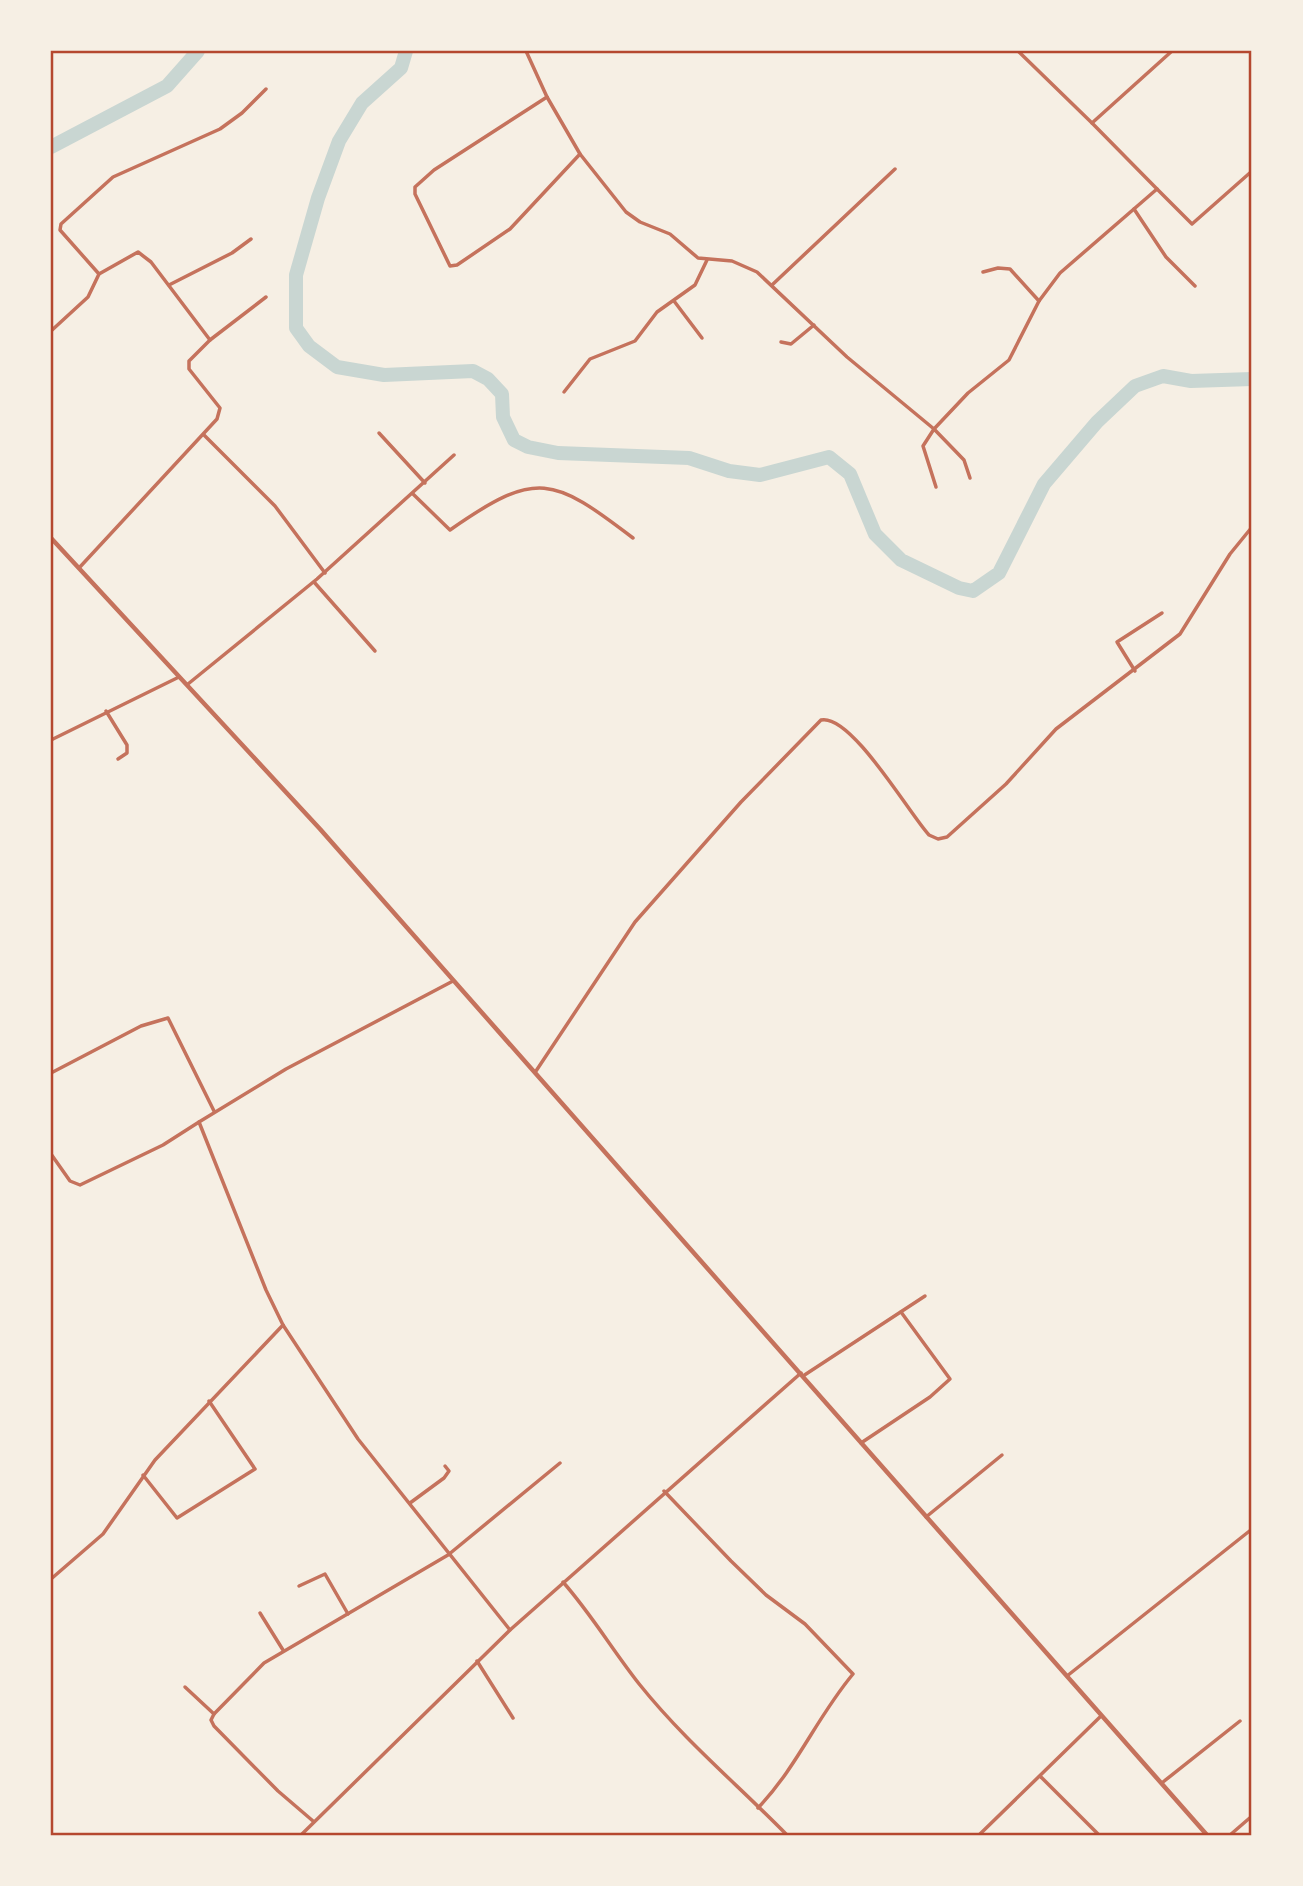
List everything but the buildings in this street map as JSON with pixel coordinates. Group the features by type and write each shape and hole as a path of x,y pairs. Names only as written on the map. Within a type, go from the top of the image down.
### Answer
{"street":[{"path":"526,51 547,97 580,154 631,217 665,232 696,257 706,260 721,259 743,265 772,285 934,429 959,454 970,478"},
{"path":"1018,51 1192,224 1252,171"},
{"path":"1092,123 1171,51"},
{"path":"99,274 60,230 61,224 113,177 220,129 242,113 266,89"},
{"path":"547,97 434,170 415,187 415,194 450,266 457,265 510,229 580,154"},
{"path":"772,285 895,169"},
{"path":"936,487 923,449 934,429 968,393 1013,355 1039,301 1069,265 1157,189"},
{"path":"1134,209 1166,257 1195,286"},
{"path":"169,285 232,253 251,239"},
{"path":"51,331 88,297 99,274 138,252 169,285 210,340"},
{"path":"564,392 590,359 635,341 657,312 695,285 706,260"},
{"path":"983,272 1009,268 1039,301"},
{"path":"79,568 217,419 220,408 188,365 210,340 266,297"},
{"path":"674,301 702,338"},
{"path":"781,342 791,344 814,325"},
{"path":"379,433 425,483"},
{"path":"204,435 275,506 325,573"},
{"path":"188,684 325,573 454,455"},
{"path":"414,494 450,530 488,504 521,489 563,491 578,497 633,538"},
{"path":"536,1071 635,922 741,802 821,720 831,719 853,739 894,784 925,830 942,839 1000,790 1056,729 1135,671 1185,627 1223,564 1252,527"},
{"path":"51,538 181,676 536,1071 1207,1835"},
{"path":"314,582 375,651"},
{"path":"1135,671 1117,642 1162,612"},
{"path":"51,740 181,676"},
{"path":"106,711 127,745 127,753 118,760"},
{"path":"51,1154 70,1181 80,1185 163,1145 214,1111 375,1020 453,981"},
{"path":"51,1073 129,1031 168,1018 214,1111"},
{"path":"199,1122 266,1290 283,1325 358,1439 510,1630"},
{"path":"301,1835 477,1661 664,1491 802,1374 925,1296"},
{"path":"861,1443 930,1397 950,1379 901,1312"},
{"path":"51,1579 103,1534 143,1475 209,1401 283,1325"},
{"path":"143,1475 177,1518 255,1469 209,1401"},
{"path":"926,1517 1002,1455"},
{"path":"313,1821 278,1791 214,1726 211,1720 214,1714 254,1673 283,1650 448,1555 560,1462"},
{"path":"410,1503 444,1478 449,1471 445,1466"},
{"path":"664,1491 766,1595 805,1624 853,1674 813,1729 794,1766 758,1808"},
{"path":"1067,1676 1252,1529"},
{"path":"299,1586 325,1574 348,1614"},
{"path":"563,1582 584,1606 640,1685 787,1835"},
{"path":"260,1613 283,1650"},
{"path":"477,1661 513,1718"},
{"path":"186,1687 214,1714"},
{"path":"979,1835 1101,1716"},
{"path":"1163,1782 1240,1721"},
{"path":"1041,1777 1099,1835"},
{"path":"1230,1835 1252,1816"}],"waterway":[{"path":"51,147 167,86 198,51"},
{"path":"406,51 401,68 362,103 339,141 318,198 296,275 296,328 309,346 337,367 384,375 473,371 488,379 502,394 503,417 514,440 528,447 558,453 689,458 729,471 760,475 829,457 850,474 875,534 901,560 959,588 973,591 999,573 1044,484 1097,422 1135,386 1163,376 1191,381 1252,379"}]}
